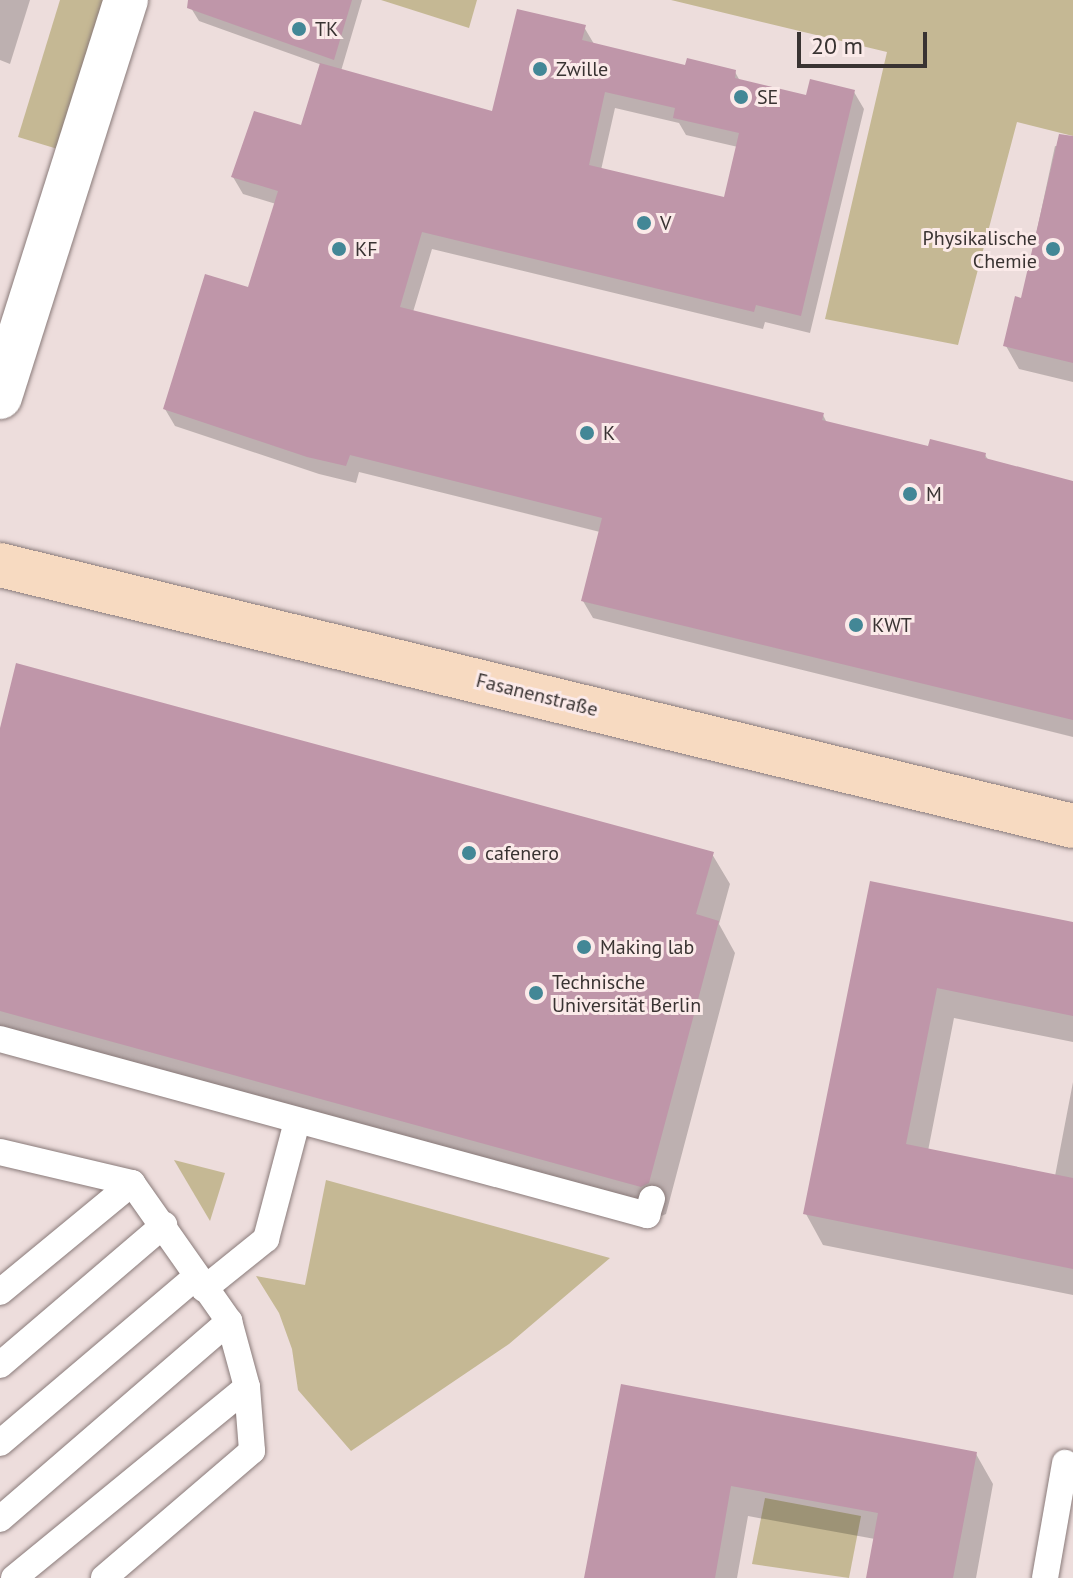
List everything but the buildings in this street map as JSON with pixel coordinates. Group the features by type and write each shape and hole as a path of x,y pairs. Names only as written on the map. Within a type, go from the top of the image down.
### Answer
{"street":[{"path":"0,397 126,0"},
{"name":"Fasanenstraße","path":"0,565 1073,826"}],"lane":[{"path":"0,1039 647,1215 652,1199"},
{"path":"0,1443 200,1283 266,1239 297,1122"},
{"path":"0,1152 132,1183 229,1321 247,1387 252,1451 104,1578"},
{"path":"0,1292 132,1183"},
{"path":"0,1365 164,1225"},
{"path":"0,1519 229,1321"},
{"path":"14,1578 247,1387"},
{"path":"1045,1578 1065,1463"}],"shaded area":[{"path":"60,0 108,0 61,150 18,137"},
{"path":"381,0 477,0 469,28"},
{"path":"671,0 1073,0 1073,136 1017,122 958,345 825,319 887,52"},
{"path":"174,1160 225,1173 210,1221"},
{"path":"326,1180 610,1258 509,1344 351,1451 298,1390 292,1349 279,1313 256,1276 305,1285"},
{"path":"765,1498 861,1516 849,1578 752,1564"}],"place":[{"name":"TK","path":"299,29"},
{"name":"Zwille","path":"540,69"},
{"name":"SE","path":"741,97"},
{"name":"V","path":"644,223"},
{"name":"KF","path":"339,249"},
{"name":"Physikalische Chemie","path":"1053,249"},
{"name":"K","path":"587,433"},
{"name":"M","path":"910,494"},
{"name":"KWT","path":"856,625"},
{"name":"cafenero","path":"469,853"},
{"name":"Making lab","path":"584,947"},
{"name":"Technische Universität Berlin","path":"536,993"}]}
